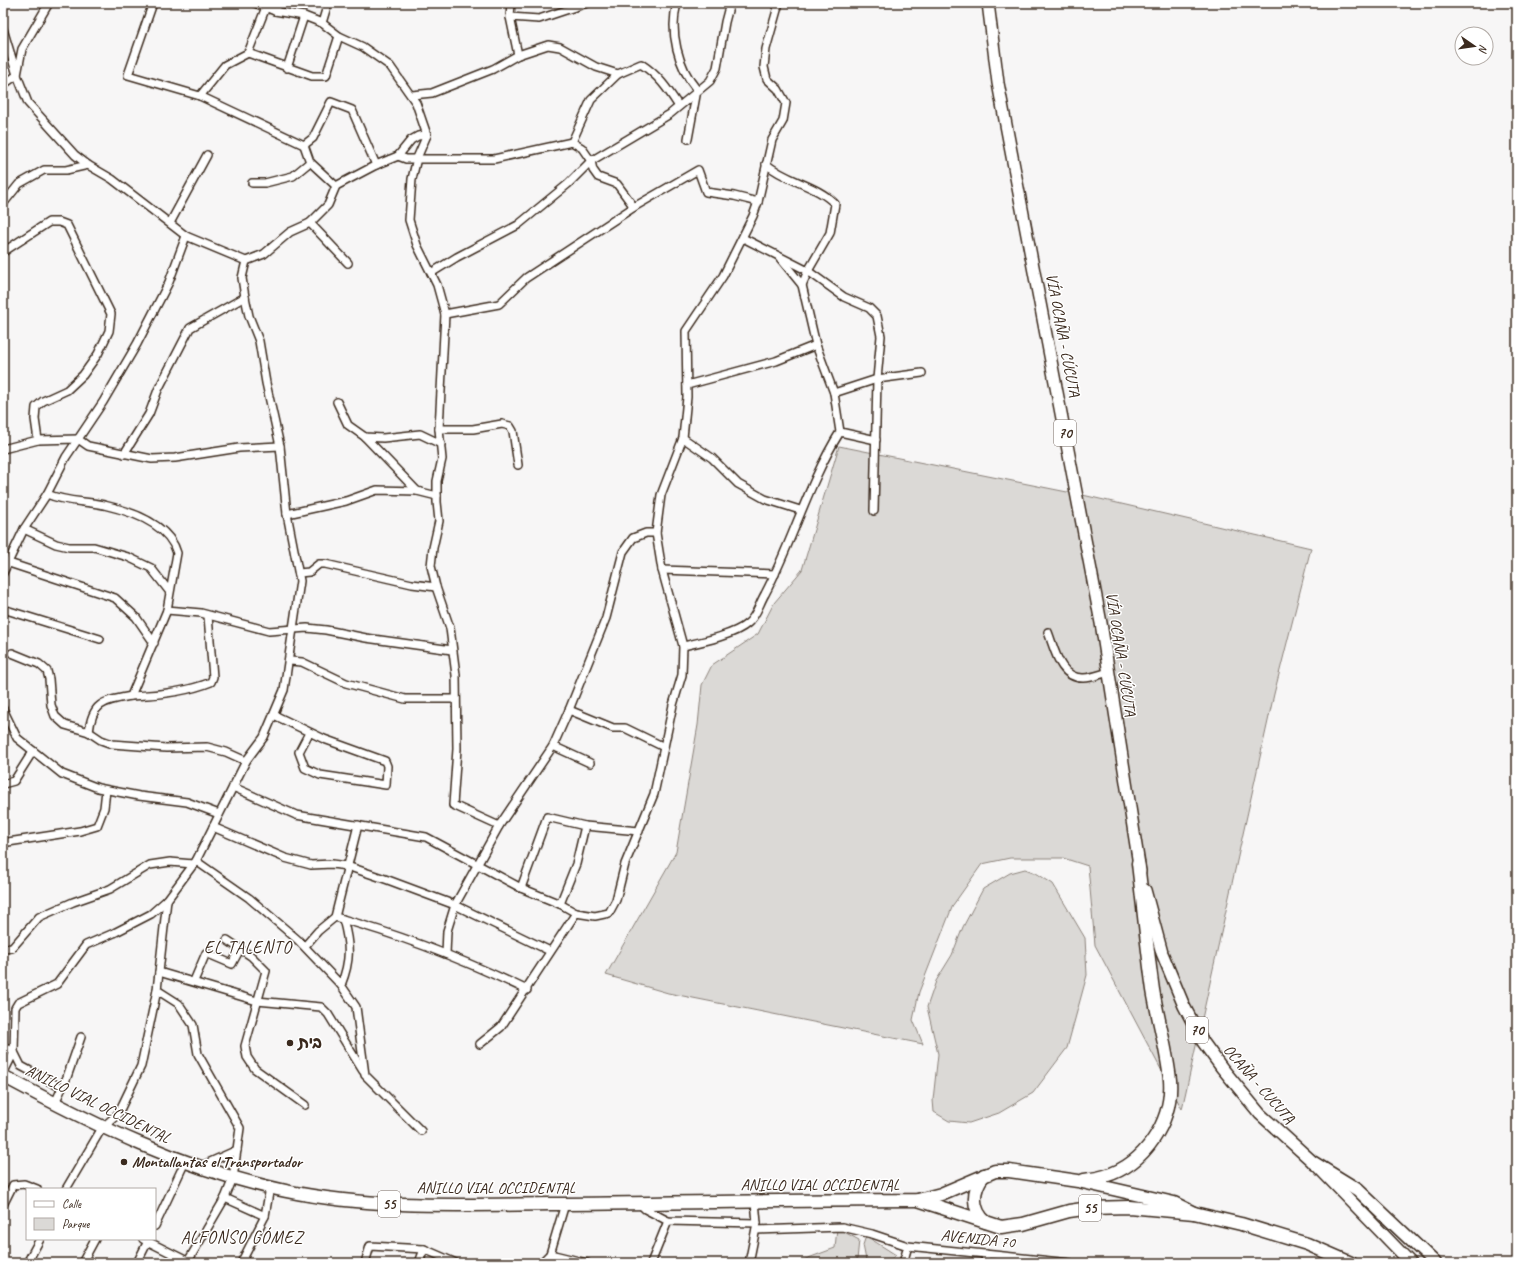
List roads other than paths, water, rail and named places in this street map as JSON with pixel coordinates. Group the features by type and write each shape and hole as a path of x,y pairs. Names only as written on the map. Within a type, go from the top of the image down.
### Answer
{"highway":[{"path":"1078,1181 1106,1176 1125,1167 1140,1155 1154,1140 1163,1122 1168,1103 1170,1080 1150,968 1138,863"},
{"name":"ANILLO VIAL OCCIDENTAL","path":"3,1075 102,1128 185,1162 233,1178 307,1195 398,1205 918,1200 941,1194 995,1172 1009,1171 1078,1181 1174,1203 1194,1213"},
{"path":"1314,1163 1358,1190 1435,1263"},
{"path":"984,1176 978,1183 974,1201 982,1218 989,1224"},
{"name":"ANILLO VIAL OCCIDENTAL","path":"918,1200 989,1224 1010,1226 1069,1211 1111,1207 1194,1213 1256,1228 1307,1244 1351,1263"}],"main road":[{"name":"VÍA OCAÑA - CÚCUTA","path":"988,3 1000,90 1109,672 1138,863"},
{"name":"OCAÑA - CUCUTA","path":"1138,863 1162,953 1184,1006 1203,1042 1236,1086 1260,1114 1314,1163 1409,1262"}],"street":[{"path":"3,85 17,75 22,49 49,3"},
{"path":"153,3 128,75 200,96 304,145 310,162 336,186"},
{"path":"255,3 275,11 304,16 322,23 339,36 363,47 390,66 412,95 427,135 417,158 412,179 409,220 416,245 437,286 445,314 439,430 442,459 437,480 439,521 431,566 436,587 450,628 456,675 457,749 453,805 499,826"},
{"path":"275,11 279,3"},
{"path":"322,23 328,3"},
{"path":"511,3 510,17 518,55"},
{"path":"510,17 539,19 587,3"},
{"path":"677,3 673,23 680,60 690,81 697,90 688,139"},
{"path":"431,273 457,257 518,225 568,184 591,161 670,114 678,105 710,82 717,68 730,3"},
{"path":"233,787 296,815 426,837 520,888 560,904 576,913 595,916 609,913 616,900 625,864 654,794 682,675 683,646 662,570 656,533 661,495 683,438 687,384 686,331 723,276 743,238 758,202 772,140 783,121 786,103 778,89 767,79 764,67 766,49 779,3"},
{"path":"200,96 225,65 248,53 266,7"},
{"path":"287,68 304,16"},
{"path":"3,30 28,104 75,155 88,165 112,179 186,236 246,261 264,254 290,232 310,223 328,205 336,186 376,165 398,156 411,140 418,136 427,135"},
{"path":"248,53 312,76 326,76 339,36"},
{"path":"412,95 432,93 493,69 518,55 548,45 560,47 596,67 618,74"},
{"path":"572,142 591,100 618,74 641,64 664,82 678,105"},
{"path":"304,145 313,138 331,102 352,110 376,165"},
{"path":"398,156 406,159 494,159 572,142 582,148 591,161 593,170 598,177 617,184 634,207"},
{"path":"170,223 207,155"},
{"path":"252,183 265,184 293,176 310,162"},
{"path":"766,164 775,172 828,196 835,204 830,233 808,271 802,285"},
{"path":"3,204 19,184 44,170 66,170 88,165"},
{"path":"445,314 499,304 526,278 634,207 698,170 706,192 734,196 758,202"},
{"path":"3,252 49,222 59,222 67,225 111,314 109,330 98,354 83,374 67,390 43,401 36,407 35,419 38,440"},
{"path":"310,223 348,263"},
{"path":"3,573 5,562 24,529 47,494 66,457 103,402 136,344 169,282 186,236"},
{"path":"743,238 808,271 844,297 869,308 877,316 881,336 878,379 874,511"},
{"path":"683,646 737,630 749,622 776,574 800,510 827,452 840,432 834,393 816,345 802,285 780,258"},
{"path":"3,1075 14,1052 15,1008 18,1002 57,984 86,945 114,933 151,914 167,900 195,862 246,761 264,737 284,690 290,661 300,581 287,514 280,446 259,341 249,316 245,297 242,278 246,261"},
{"path":"124,454 149,414 158,390 190,328 245,297"},
{"path":"687,384 776,361 816,345"},
{"path":"834,393 878,379 922,373"},
{"path":"337,402 348,426 365,437 417,491"},
{"path":"439,430 473,429 502,424 510,426 513,431 518,466"},
{"path":"840,432 876,440"},
{"path":"365,437 383,438 420,434 441,444"},
{"path":"683,438 712,458 738,484 765,499 800,510"},
{"path":"3,449 38,440 78,440 88,446 152,459 175,458 239,448 280,446"},
{"path":"287,514 346,501 378,490 417,491 437,496"},
{"path":"47,494 62,500 104,505 133,513 158,528 174,544 177,553 166,610 154,643 131,696"},
{"path":"24,529 56,544 69,547 94,547 128,557 151,568 170,591"},
{"path":"446,954 447,931 455,905 499,826 553,746 569,710 606,618 623,552 633,538 646,533 656,533"},
{"path":"5,562 115,598 136,617 154,643"},
{"path":"299,573 309,572 318,564 324,564 412,584 436,587"},
{"path":"662,570 776,574"},
{"path":"3,609 100,639"},
{"path":"166,610 208,616 269,631 293,629 326,630 366,638 452,650"},
{"path":"89,732 95,709 110,700 131,696 147,696 202,686 211,682 213,677 208,616"},
{"path":"1048,632 1064,671 1072,676 1084,678 1109,672"},
{"path":"12,653 39,664 47,672 51,705 55,716 65,725 89,732 101,740 112,744 142,748 208,747 226,752 246,761"},
{"path":"290,661 302,662 346,683 405,699 456,699"},
{"path":"3,709 17,738 62,774 106,790 187,802 219,814"},
{"path":"569,710 613,728 625,728 664,747"},
{"path":"274,715 309,733 385,761 388,766 386,785 320,775 305,768 299,752 309,733"},
{"path":"553,746 590,763"},
{"path":"3,784 14,781 33,751"},
{"path":"8,842 80,832 97,826 104,808 106,790"},
{"path":"520,888 547,817 585,826 639,831"},
{"path":"304,946 318,931 335,917 358,825"},
{"path":"560,904 576,864 585,826"},
{"path":"213,827 285,858 311,865 332,864 347,866 455,905 550,951"},
{"path":"3,949 12,948 39,917 72,902 110,889 150,865 170,862 195,862 249,898 304,946 341,985 356,1007 365,1075"},
{"path":"67,1188 102,1128 118,1114 141,1066 158,990 158,972 167,900"},
{"path":"480,1044 501,1027 527,990 550,951 576,913"},
{"path":"335,917 380,929 446,954 527,990"},
{"path":"341,985 347,969 349,947 343,920"},
{"path":"227,940 251,956 266,971 245,1046 247,1057 255,1069 305,1105"},
{"path":"194,981 206,953 232,964 240,948"},
{"path":"158,972 194,981 257,1001 321,1007 328,1014 365,1075 421,1131"},
{"path":"137,1263 147,1240 188,1263 225,1198 233,1178 240,1128 198,1054 193,1026 179,1004 158,990"},
{"path":"55,1103 81,1037"},
{"path":"3,1046 14,1052 21,1066 62,1088"},
{"path":"199,1167 237,1150"},
{"path":"156,1224 185,1162"},
{"path":"3,1205 13,1185 24,1184 35,1188"},
{"path":"241,1263 265,1216 270,1187"},
{"path":"225,1198 265,1216"},
{"path":"749,1263 756,1227 755,1201"},
{"path":"639,1203 645,1209 668,1221 651,1263"},
{"path":"541,1263 550,1254 566,1204"},
{"name":"AVENIDA 70","path":"668,1221 756,1227 842,1227 872,1234 908,1246 1070,1263"},
{"path":"27,1263 39,1240"},
{"path":"82,1263 94,1240"},
{"path":"365,1263 370,1246 424,1249 456,1263"},
{"path":"903,1263 908,1246"},
{"path":"419,1263 424,1249"},
{"path":"550,1254 587,1263"},
{"path":"985,1263 986,1254"}],"place":[{"name":"בית","path":"290,1043"},
{"name":"Montallantas el Transportador","path":"124,1162"}],"district":[{"name":"EL TALENTO","path":"248,947"},
{"name":"ALFONSO GÓMEZ","path":"242,1237"}]}
